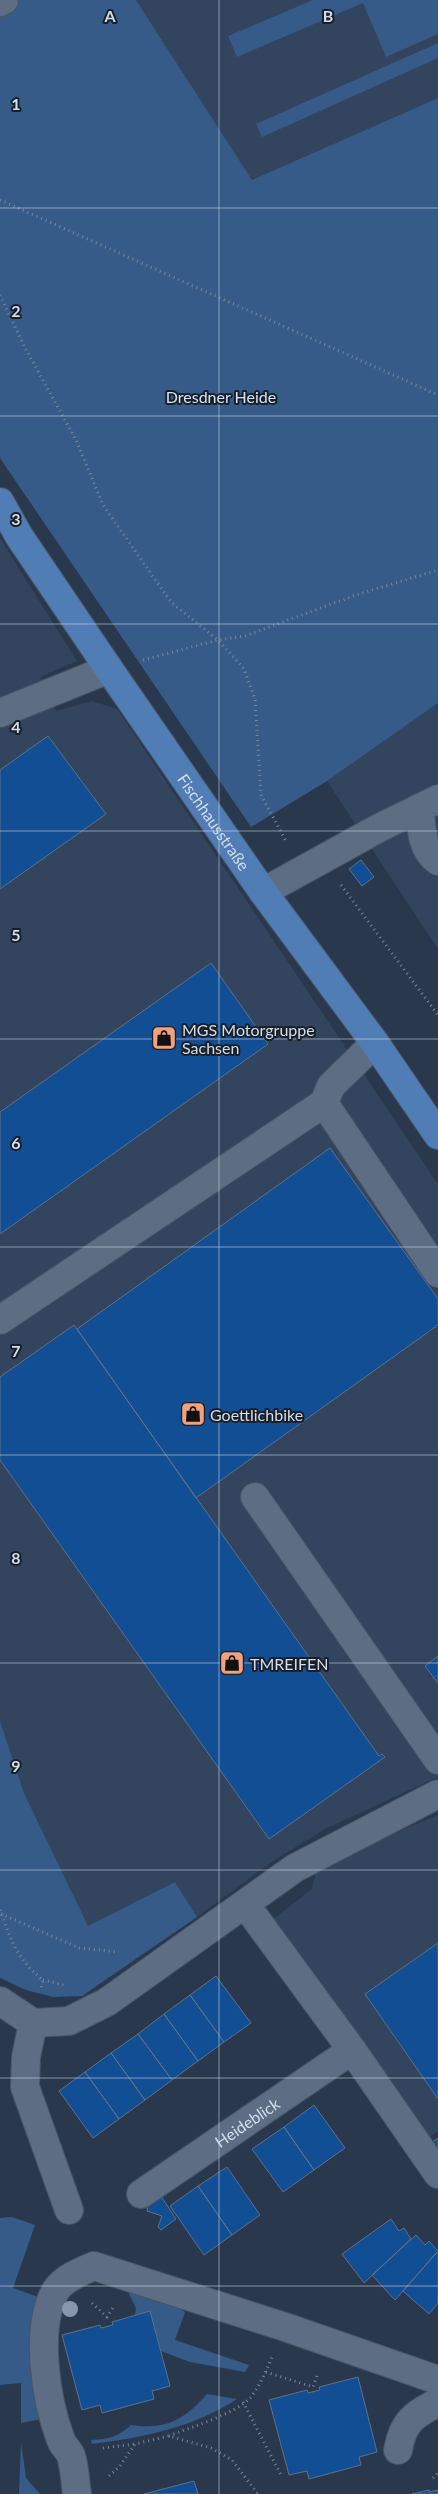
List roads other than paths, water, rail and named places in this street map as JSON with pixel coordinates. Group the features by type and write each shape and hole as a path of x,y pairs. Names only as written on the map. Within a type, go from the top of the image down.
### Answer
{"main road":[{"name":"Fischhausstraße","path":"0,502 19,536 263,892 375,1043 438,1135"}],"street":[{"path":"0,2 4,0"},
{"path":"0,713 109,669"},
{"path":"263,892 380,828 429,804"},
{"path":"429,804 423,840 432,857 438,862"},
{"path":"0,1320 324,1103 332,1086 375,1043"},
{"path":"324,1103 438,1272"},
{"path":"255,1497 438,1760"},
{"path":"69,2210 26,2087 26,2056 11,2012 69,2021 107,2002 295,1868 438,1794"},
{"path":"245,1904 352,2050 438,2174"},
{"name":"Heideblick","path":"141,2194 352,2050"},
{"path":"76,2494 71,2455 61,2441 46,2385 45,2336 48,2313 57,2289 75,2274 94,2266 285,2327 438,2380"},
{"path":"398,2450 406,2425 415,2414 438,2402"}],"place":[{"name":"MGS Motorgruppe Sachsen","path":"164,1038"},
{"name":"Goettlichbike","path":"193,1414"},
{"name":"TMREIFEN","path":"232,1663"}],"park label":[{"name":"Dresdner Heide","path":"221,396"}]}
